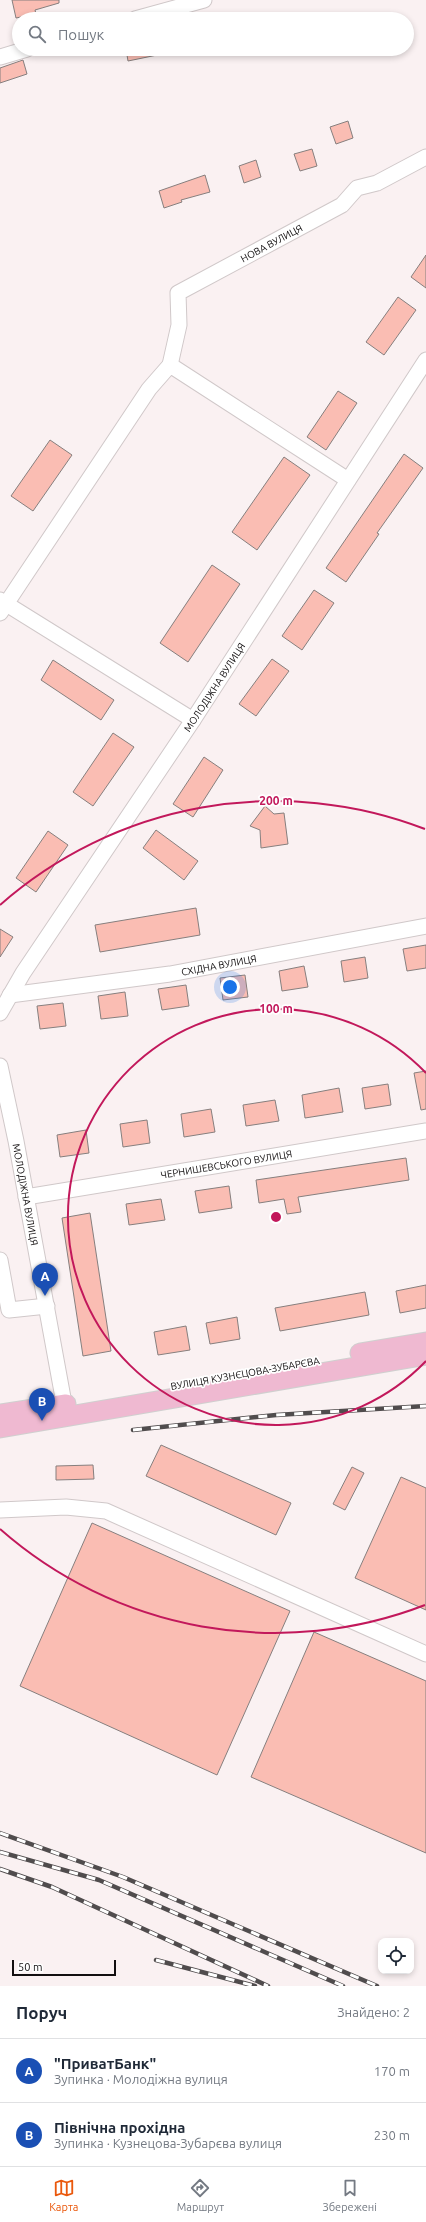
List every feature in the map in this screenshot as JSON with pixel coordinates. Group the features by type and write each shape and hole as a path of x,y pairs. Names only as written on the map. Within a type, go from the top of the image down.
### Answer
{"main road":[{"name":"ВУЛИЦЯ КУЗНЄЦОВА-ЗУБАРЄВА","path":"66,1411 426,1342"},
{"name":"ВУЛИЦЯ КУЗНЄЦОВА-ЗУБАРЄВА","path":"66,1411 426,1355"},
{"path":"0,1414 66,1411"},
{"path":"0,1428 66,1411"}],"street":[{"path":"160,12 204,0"},
{"path":"0,57 12,53"},
{"name":"НОВА ВУЛИЦЯ","path":"170,365 179,325 178,293 342,205 357,188 377,183 426,157"},
{"name":"МОЛОДІЖНА ВУЛИЦЯ","path":"0,1013 22,972 193,720 426,360"},
{"path":"193,720 2,606 148,389 170,365 348,480"},
{"name":"СХІДНА ВУЛИЦЯ","path":"10,995 170,974 426,926"},
{"name":"МОЛОДІЖНА ВУЛИЦЯ","path":"0,1066 16,1141 66,1411"},
{"path":"0,1119 16,1141"},
{"name":"ЧЕРНИШЕВСЬКОГО ВУЛИЦЯ","path":"26,1197 426,1131"},
{"path":"0,1260 9,1310 47,1306"},
{"path":"0,1510 66,1507 106,1511 426,1654"}],"building":[{"path":"12,0 59,0 59,3 35,10 36,12 15,12"},
{"path":"127,56 152,56 128,61"},
{"path":"23,60 27,74 0,83 0,68"},
{"path":"348,121 353,138 336,144 330,127"},
{"path":"312,149 317,166 300,171 294,154"},
{"path":"256,160 261,177 244,183 239,166"},
{"path":"205,175 210,192 181,200 182,202 164,208 159,191"},
{"path":"426,255 426,288 411,277"},
{"path":"398,297 416,310 384,355 366,342"},
{"path":"338,391 357,403 326,450 307,437"},
{"path":"50,440 72,455 33,511 11,496"},
{"path":"404,454 423,468 377,533 379,534 346,582 326,568"},
{"path":"284,457 310,475 257,550 232,532"},
{"path":"212,565 240,584 188,662 160,643"},
{"path":"314,590 334,603 302,650 282,636"},
{"path":"272,659 289,671 256,716 239,704"},
{"path":"53,660 114,700 101,720 41,680"},
{"path":"113,733 134,747 93,806 73,792"},
{"path":"204,757 223,770 193,817 173,804"},
{"path":"265,806 274,814 284,813 288,844 261,848 260,830 250,826"},
{"path":"156,830 198,861 184,880 143,848"},
{"path":"48,831 68,845 36,892 16,878"},
{"path":"196,908 200,935 100,952 95,925"},
{"path":"0,929 13,937 0,957"},
{"path":"426,945 426,968 407,971 403,949"},
{"path":"365,957 368,978 344,982 341,961"},
{"path":"304,966 308,987 282,991 279,971"},
{"path":"245,975 248,997 223,1000 220,978"},
{"path":"186,985 189,1006 162,1010 158,989"},
{"path":"125,992 128,1016 101,1019 98,996"},
{"path":"63,1003 66,1026 40,1029 37,1006"},
{"path":"426,1071 426,1109 421,1110 414,1073"},
{"path":"388,1084 391,1105 365,1109 362,1088"},
{"path":"339,1088 343,1112 305,1118 302,1095"},
{"path":"275,1100 279,1121 246,1126 243,1105"},
{"path":"211,1109 215,1132 184,1137 181,1114"},
{"path":"147,1120 150,1143 123,1147 120,1124"},
{"path":"86,1130 89,1153 60,1157 57,1135"},
{"path":"406,1158 409,1180 298,1197 301,1212 287,1214 284,1199 259,1203 256,1180"},
{"path":"229,1186 232,1208 199,1213 195,1191"},
{"path":"161,1199 165,1220 129,1225 126,1204"},
{"path":"90,1213 111,1351 83,1356 62,1218"},
{"path":"426,1285 426,1308 400,1313 396,1291"},
{"path":"365,1292 369,1315 280,1331 275,1308"},
{"path":"237,1317 240,1339 210,1344 206,1323"},
{"path":"186,1326 190,1350 158,1355 154,1332"},
{"path":"161,1445 291,1503 276,1535 146,1476"},
{"path":"93,1465 94,1479 56,1480 56,1466"},
{"path":"352,1467 364,1473 345,1510 333,1504"},
{"path":"401,1477 426,1488 426,1610 355,1578"},
{"path":"92,1523 290,1611 217,1775 20,1686"},
{"path":"314,1632 426,1681 426,1853 251,1777"}],"railway":[{"path":"133,1430 276,1415 426,1406"},
{"path":"0,1833 123,1877 377,1986"},
{"path":"0,1852 99,1880 343,1986"},
{"path":"0,1869 52,1887 268,1986"},
{"path":"156,1960 255,1986"}],"place":[{"name":"\"ПриватБанк\"","path":"45,1296"},
{"name":"Північна прохідна","path":"42,1421"}]}
